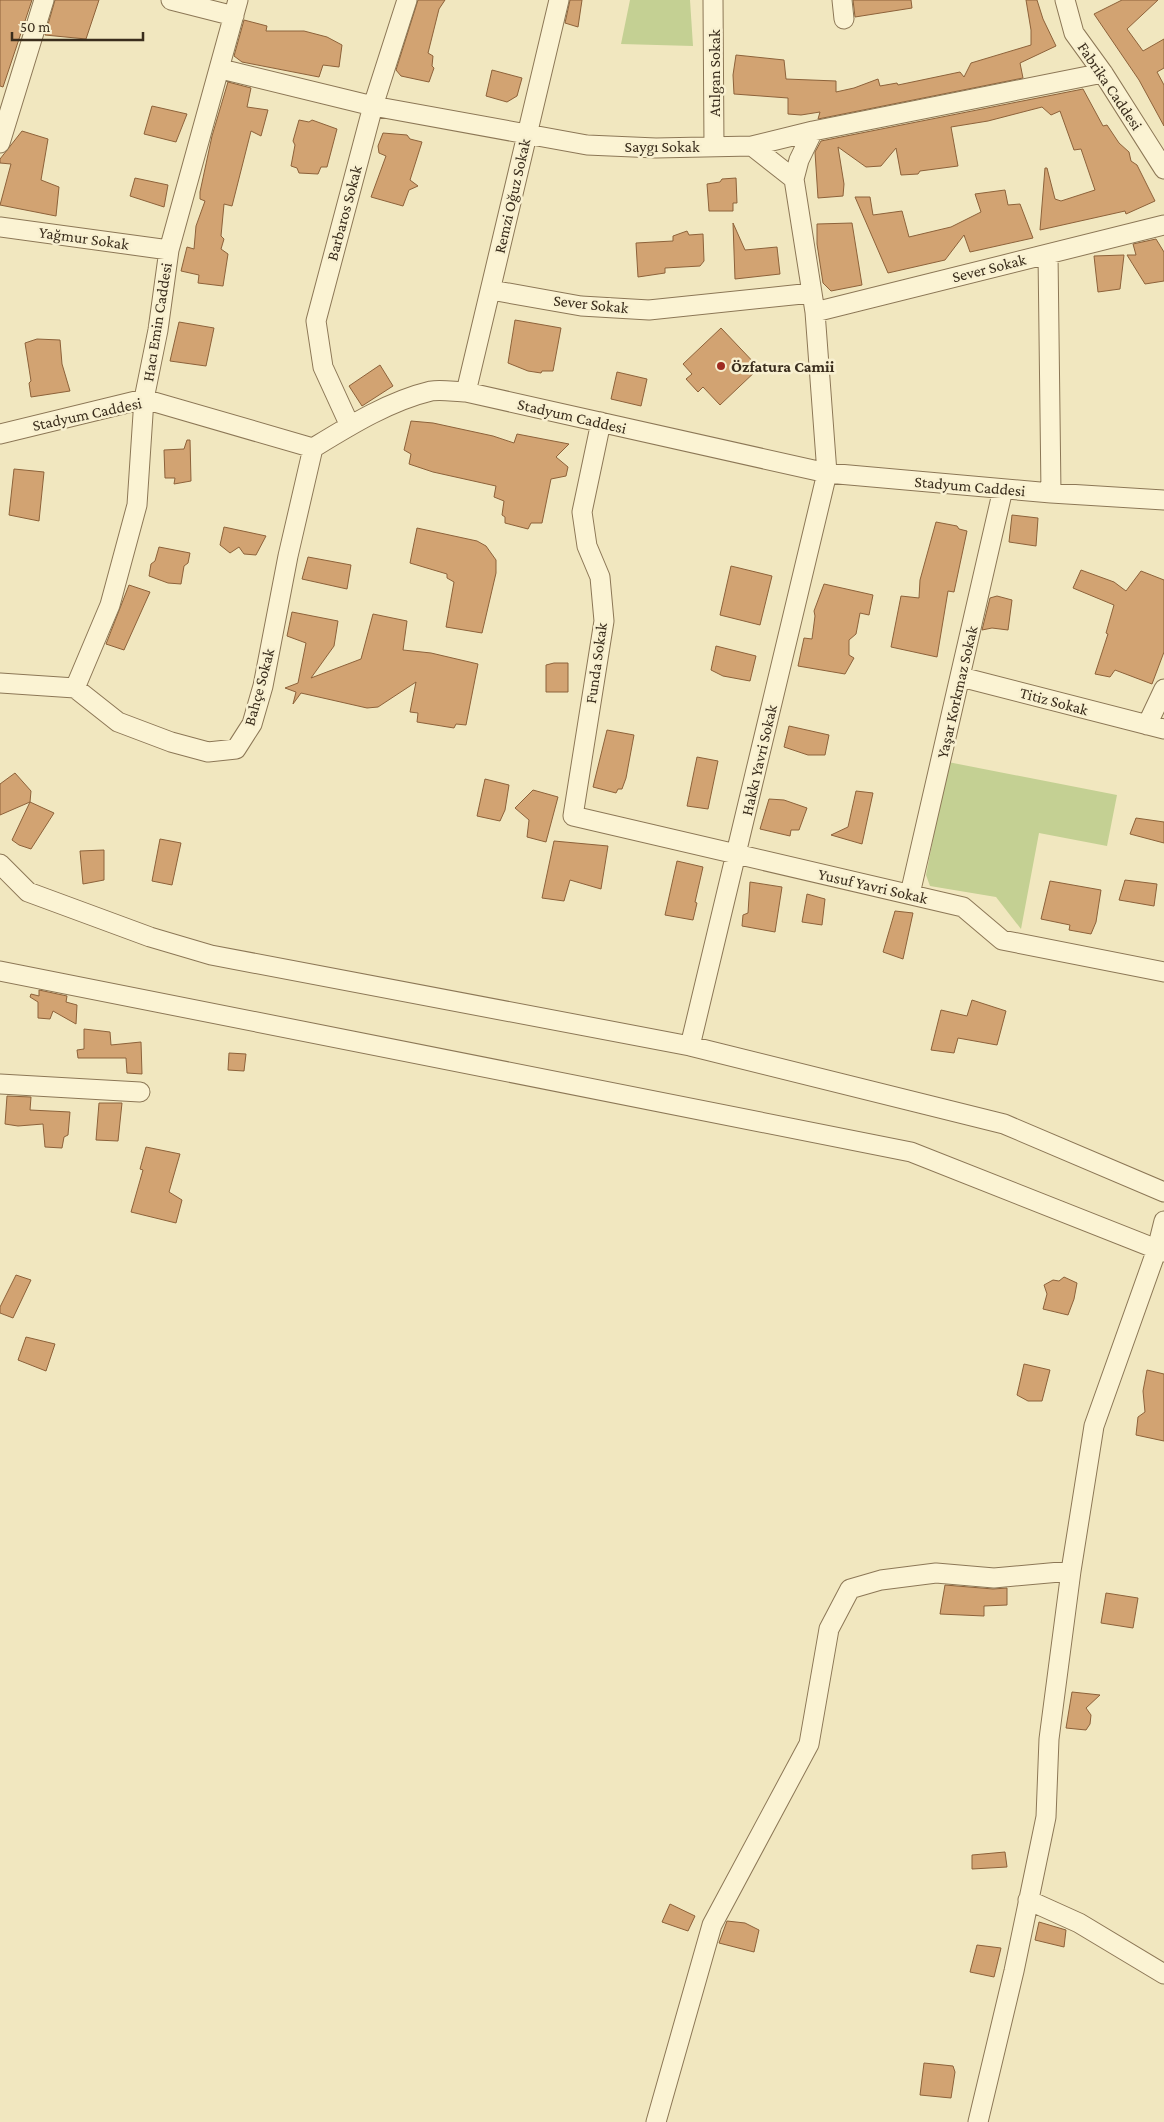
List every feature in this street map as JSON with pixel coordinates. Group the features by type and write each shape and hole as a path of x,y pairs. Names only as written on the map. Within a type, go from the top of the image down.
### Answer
{"street":[{"path":"0,143 44,0"},
{"path":"170,0 236,8"},
{"name":"Barbaros Sokak","path":"350,426 323,367 316,321 373,106 407,0"},
{"name":"Remzi Oğuz Sokak","path":"466,392 559,0"},
{"name":"Atılgan Sokak","path":"713,0 714,146"},
{"path":"842,0 844,19"},
{"name":"Fabrika Caddesi","path":"1065,0 1074,33 1103,73 1164,169"},
{"name":"Hacı Emin Caddesi","path":"75,688 110,605 137,505 144,399 158,330 169,250 221,69 236,8"},
{"name":"Saygı Sokak","path":"221,69 373,106 527,134 588,145 656,148 752,146 813,131 1103,73"},
{"path":"752,146 794,180 799,160 813,131"},
{"name":"Hakkı Yavri Sokak","path":"690,1046 827,473 815,312 794,180"},
{"name":"Sever Sokak","path":"815,312 1164,225"},
{"name":"Yağmur Sokak","path":"0,227 169,250"},
{"path":"1048,254 1051,493"},
{"name":"Sever Sokak","path":"490,290 581,306 649,310 812,293"},
{"name":"Stadyum Caddesi","path":"0,434 144,399 313,448 350,426 394,405 433,390 466,392 827,473 1051,493 1164,500"},
{"name":"Funda Sokak","path":"572,816 604,622 600,577 587,546 582,512 601,422"},
{"name":"Bahçe Sokak","path":"75,688 118,722 162,739 208,752 236,749 252,724 263,686 313,448"},
{"name":"Yaşar Korkmaz Sokak","path":"910,894 1003,489"},
{"name":"Titiz Sokak","path":"961,677 1156,727 1164,690"},
{"path":"0,683 75,688"},
{"name":"Yusuf Yavri Sokak","path":"572,816 964,907 1002,940 1164,972"},
{"path":"0,864 28,892 150,937 211,955 690,1046 1004,1124 1164,1192"},
{"path":"0,971 911,1152 1160,1251"},
{"path":"0,1084 140,1092"},
{"path":"978,2122 1014,1971 1046,1817 1049,1739 1071,1571 1094,1426 1160,1251 1164,1221"},
{"path":"656,2122 712,1925 809,1744 829,1629 850,1589 881,1580 936,1573 994,1578 1071,1571"},
{"path":"1028,1900 1079,1923 1164,1974"}],"green space":[{"path":"630,0 690,0 693,46 621,44"},
{"path":"948,762 1117,795 1107,846 1039,833 1021,929 996,897 930,886 926,875"}],"building":[{"path":"0,0 32,0 3,87 0,86"},
{"path":"55,0 99,0 86,39 45,35"},
{"path":"418,0 445,0 439,9 428,53 433,56 432,66 434,68 429,82 401,76 396,70"},
{"path":"570,0 582,0 578,27 565,23"},
{"path":"853,0 911,0 912,8 855,17"},
{"path":"1026,0 1037,0 1043,19 1056,46 1020,63 1023,78 818,119 820,112 801,115 788,114 788,98 734,94 733,75 736,55 784,60 786,79 836,81 836,92 854,88 878,79 880,86 897,83 898,85 960,72 964,77 971,63 1031,45 1031,30"},
{"path":"1122,0 1158,0 1127,29 1143,51 1164,39 1164,68 1157,72 1164,85 1164,126 1139,80 1094,14"},
{"path":"244,20 267,26 266,31 304,31 327,37 342,45 339,67 323,65 319,77 242,62 234,56"},
{"path":"492,70 522,78 517,96 507,102 486,96"},
{"path":"228,82 251,88 247,107 268,110 261,136 251,131 232,206 224,204 221,236 224,239 221,249 228,254 223,286 198,283 199,275 181,271 187,247 194,249 196,226 205,201 200,199 200,192 212,136"},
{"path":"1083,89 1103,126 1107,125 1119,143 1129,152 1131,161 1137,165 1155,201 1126,214 1125,211 1040,230 1045,168 1047,168 1055,199 1061,201 1095,190 1081,149 1074,150 1060,111 1051,115 1042,107 988,121 951,127 958,166 920,171 918,174 901,175 896,148 881,166 866,167 838,147 844,184 843,196 818,198 815,152 821,141"},
{"path":"152,106 187,114 176,142 144,134"},
{"path":"299,120 309,122 312,120 337,129 327,167 321,167 318,174 299,173 297,168 291,166 295,145 293,141"},
{"path":"22,131 48,139 41,180 59,187 56,216 0,205 11,164 0,163 0,159"},
{"path":"383,133 407,135 410,139 422,142 410,180 418,186 409,190 403,206 371,197 386,156 379,153 378,146"},
{"path":"135,178 168,185 164,207 130,196"},
{"path":"736,178 737,203 733,203 733,211 709,211 707,184 720,182 722,179"},
{"path":"1005,190 1008,205 1020,204 1033,238 970,252 964,235 945,260 888,273 855,197 870,197 873,215 902,211 909,237 951,227 981,212 975,194"},
{"path":"733,223 745,250 777,247 780,274 735,279"},
{"path":"852,223 862,285 831,291 823,283 817,244 817,224"},
{"path":"687,231 689,235 703,234 704,261 700,266 665,268 665,273 638,277 636,243 673,241 673,236"},
{"path":"1156,239 1164,252 1164,281 1145,284 1127,255 1136,255 1133,244"},
{"path":"1124,255 1120,289 1098,292 1094,256"},
{"path":"515,320 561,328 553,371 542,371 541,373 528,371 508,363"},
{"path":"179,322 214,328 206,366 170,361"},
{"name":"Özfatura Camii","path":"721,328 759,368 720,405 703,387 698,392 686,379 692,374 683,364"},
{"path":"37,339 60,340 62,364 70,391 31,397 29,383 31,381 25,343"},
{"path":"380,365 393,386 362,406 349,386"},
{"path":"617,372 647,379 641,406 611,399"},
{"path":"411,421 433,423 493,436 514,443 517,434 569,444 556,457 568,467 566,476 551,479 542,523 531,523 528,529 505,523 505,517 502,515 504,501 494,497 496,486 433,472 409,464 411,454 404,450"},
{"path":"187,440 190,440 191,481 174,484 175,478 165,478 164,450 184,449"},
{"path":"14,469 44,472 39,521 9,515"},
{"path":"1012,515 1038,518 1036,546 1009,542"},
{"path":"936,522 957,526 959,529 967,531 954,592 948,591 937,657 891,647 901,596 919,598 920,580"},
{"path":"224,527 266,536 256,555 244,554 239,547 230,553 220,545"},
{"path":"417,528 477,541 486,546 496,560 496,573 482,633 446,627 454,582 447,578 447,574 410,563"},
{"path":"159,547 190,553 188,563 184,566 181,584 168,583 149,576 151,564 155,561"},
{"path":"308,557 351,565 347,589 302,579"},
{"path":"731,566 772,576 760,625 720,615"},
{"path":"1081,570 1114,582 1126,591 1141,571 1164,580 1164,652 1152,684 1115,670 1110,677 1095,674 1108,634 1106,633 1114,605 1073,588"},
{"path":"824,584 873,595 869,615 860,613 856,634 849,640 849,655 854,658 845,674 798,666 804,638 812,639 814,611"},
{"path":"129,585 150,592 124,650 106,644"},
{"path":"997,596 1012,600 1008,630 992,628 982,630 990,598"},
{"path":"292,612 338,621 334,646 311,678 361,659 373,614 407,621 403,650 431,653 478,664 466,725 456,724 454,728 417,722 418,713 410,712 416,682 378,707 367,708 301,693 293,704 296,692 285,688 298,683 306,643 287,636"},
{"path":"716,646 756,656 750,681 723,676 711,670"},
{"path":"568,663 568,692 546,692 546,665"},
{"path":"789,726 829,735 825,755 808,755 784,747"},
{"path":"607,730 634,735 626,778 622,789 618,789 616,793 593,787"},
{"path":"697,757 718,761 708,809 687,806"},
{"path":"15,773 31,791 30,802 0,815 0,784"},
{"path":"485,779 509,785 505,810 500,821 477,816"},
{"path":"533,790 558,797 546,842 527,837 529,820 515,808"},
{"path":"856,791 873,793 862,844 831,835 848,827"},
{"path":"769,799 784,800 807,808 799,830 791,830 790,836 760,829"},
{"path":"30,802 54,813 31,849 19,845 12,840"},
{"path":"1136,818 1164,822 1164,843 1130,834"},
{"path":"160,839 181,843 172,885 152,881"},
{"path":"554,841 608,846 601,889 570,880 564,901 542,898"},
{"path":"104,850 104,880 83,884 80,851"},
{"path":"677,861 703,867 693,920 665,915"},
{"path":"1125,880 1157,884 1154,906 1119,900"},
{"path":"1050,881 1101,890 1096,922 1091,934 1069,930 1070,925 1041,919"},
{"path":"750,882 782,887 775,932 742,926 743,915 748,913"},
{"path":"807,894 825,899 822,925 802,922"},
{"path":"895,911 913,913 903,959 883,952"},
{"path":"39,990 67,996 66,1002 77,1005 76,1024 53,1011 50,1019 38,1018 38,1002 30,997 31,994 39,996"},
{"path":"972,1000 1006,1011 997,1045 958,1038 954,1053 931,1050 941,1010 967,1016"},
{"path":"84,1029 110,1032 111,1045 141,1042 142,1074 127,1073 126,1058 78,1058 77,1050 84,1049"},
{"path":"229,1053 246,1054 244,1071 228,1070"},
{"path":"7,1096 31,1097 30,1110 70,1112 68,1135 64,1137 62,1148 45,1147 43,1124 18,1126 5,1124"},
{"path":"99,1103 122,1103 118,1141 96,1140"},
{"path":"146,1147 180,1154 169,1192 182,1200 176,1223 131,1212 143,1170 140,1169"},
{"path":"16,1275 31,1280 13,1318 0,1313 0,1307"},
{"path":"1064,1277 1077,1283 1068,1315 1043,1309 1047,1294 1044,1285 1053,1280 1059,1281"},
{"path":"26,1337 55,1344 46,1371 18,1360"},
{"path":"1024,1364 1050,1370 1042,1401 1028,1401 1017,1395"},
{"path":"1147,1370 1164,1374 1164,1441 1136,1435 1138,1417 1145,1412 1143,1391"},
{"path":"945,1585 993,1589 1007,1588 1007,1605 984,1606 984,1616 940,1614"},
{"path":"1106,1593 1138,1598 1133,1628 1101,1623"},
{"path":"1072,1692 1100,1695 1086,1708 1091,1715 1090,1724 1086,1730 1066,1728"},
{"path":"1005,1852 1007,1867 972,1869 972,1855"},
{"path":"670,1904 695,1916 688,1931 662,1922"},
{"path":"727,1921 745,1923 759,1930 754,1952 719,1943"},
{"path":"1039,1922 1066,1930 1064,1947 1035,1940"},
{"path":"977,1945 1001,1948 994,1977 970,1972"},
{"path":"924,2063 953,2066 955,2072 951,2098 920,2095"}],"place":[{"name":"Özfatura Camii","path":"721,366"}]}
